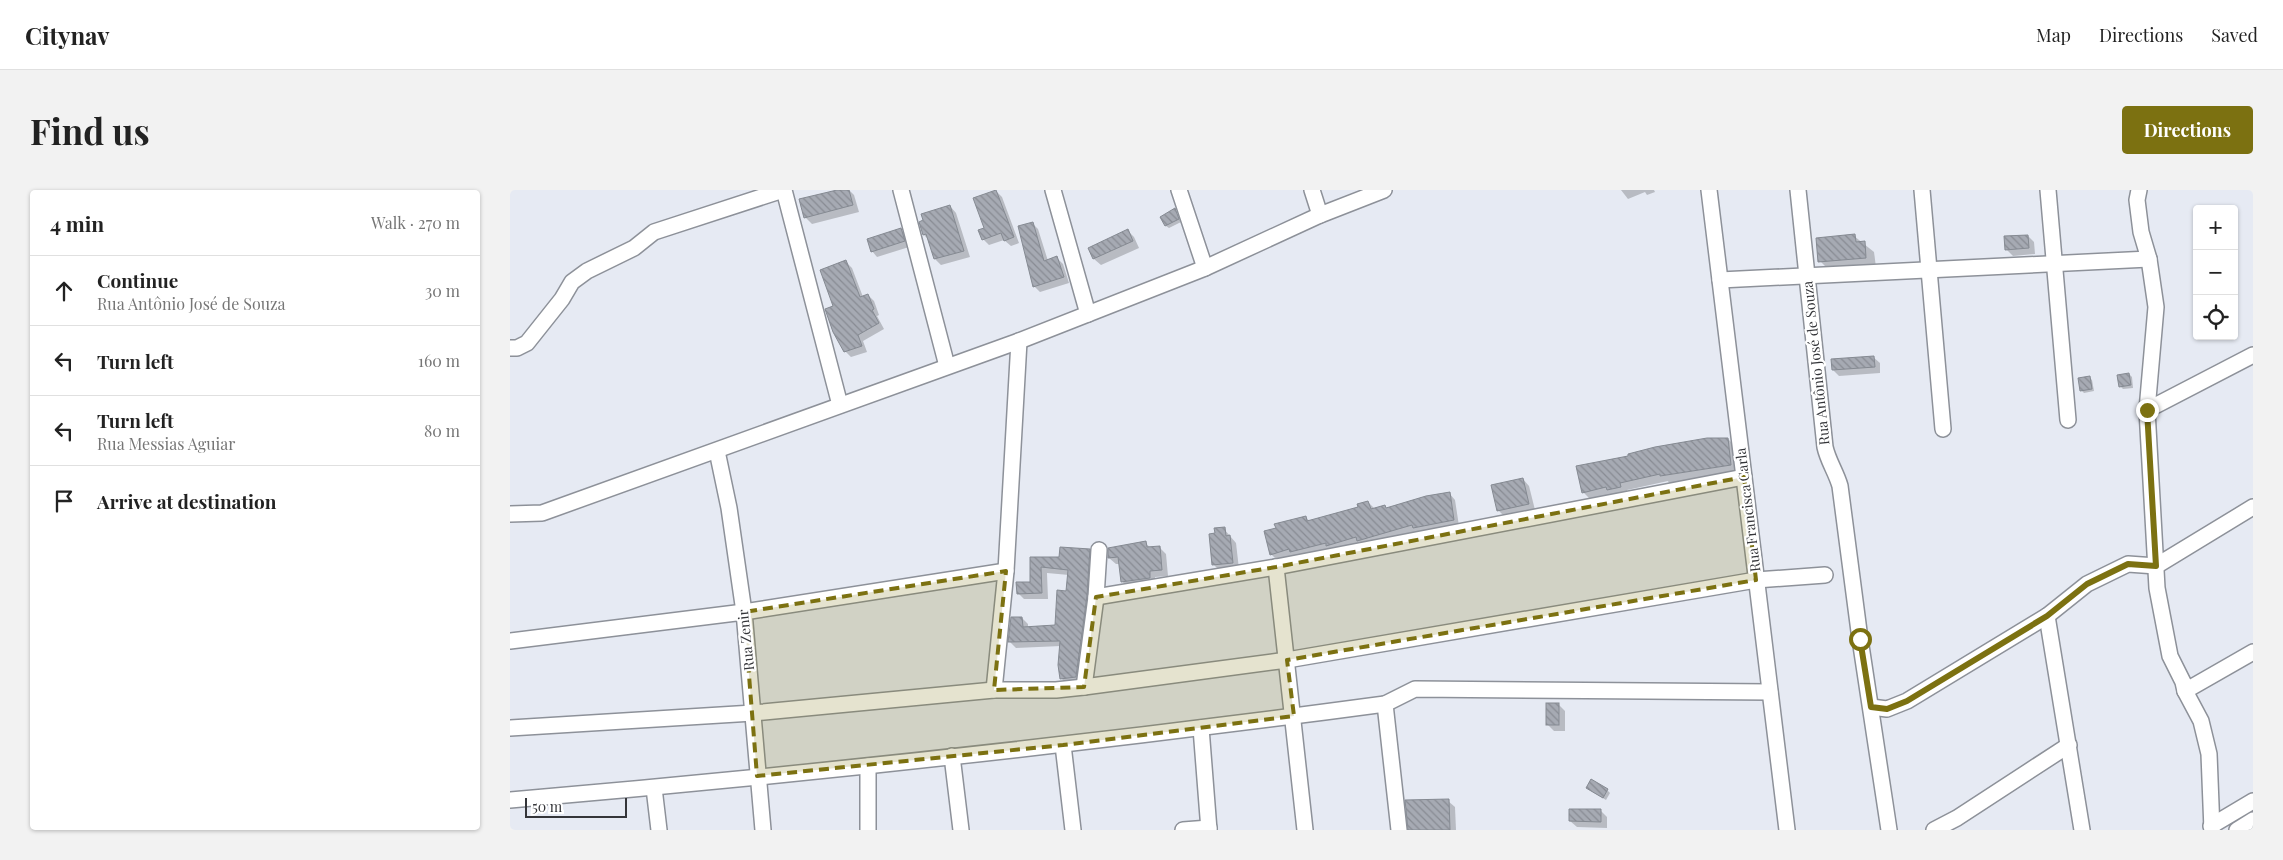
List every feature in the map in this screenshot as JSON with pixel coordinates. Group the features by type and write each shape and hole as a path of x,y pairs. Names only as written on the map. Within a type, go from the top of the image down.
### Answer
{"street":[{"path":"510,348 517,348 527,343 562,299 572,282 587,271 634,248 654,232 784,190 840,405"},
{"path":"901,190 947,366"},
{"path":"1053,190 1088,314"},
{"path":"1179,190 1205,268"},
{"path":"1312,190 1320,216"},
{"path":"510,514 542,513 1019,341 1205,268 1320,216 1384,190"},
{"name":"Rua Francisca Carla","path":"1710,190 1787,830"},
{"name":"Rua Antônio José de Souza","path":"1798,190 1825,447 1828,459 1836,470 1840,486 1860,639 1889,830"},
{"path":"1922,190 1943,429"},
{"path":"2048,190 2068,420"},
{"path":"2139,190 2141,232 2149,259 2156,308 2147,410 2157,588 2170,656 2183,682 2185,692 2201,721 2209,754 2211,828"},
{"path":"1720,280 2149,259"},
{"path":"994,690 1006,571 1019,341"},
{"path":"2147,410 2253,355"},
{"name":"Rua Zenir","path":"717,451 729,508 744,612 763,830"},
{"path":"1096,597 1276,567 1744,478"},
{"path":"1871,707 1887,709 1907,701 2047,616 2087,584 2128,564 2156,566 2253,507"},
{"path":"1084,687 1096,597 1099,550"},
{"path":"1276,567 1294,716 1305,830"},
{"path":"510,641 744,612 1006,571"},
{"path":"510,728 753,713 994,690 1056,690 1084,687 1287,660 1756,580 1825,575"},
{"path":"2047,616 2082,830"},
{"path":"2185,692 2253,652"},
{"path":"510,800 654,788 1063,745 1385,704 1415,690 1770,692"},
{"path":"1385,704 1399,830"},
{"path":"1183,830 1209,829 1201,728"},
{"path":"1063,745 1073,830"},
{"path":"1934,830 1958,824 2069,745"},
{"path":"952,756 961,830"},
{"path":"868,766 868,830"},
{"path":"654,788 659,830"},
{"path":"2211,828 2253,801"},
{"path":"2239,829 2253,820"}],"highlighted area":[{"path":"1744,477 1756,580 1287,660 1294,716 1063,745 757,776 744,612 1006,571 994,690 1084,687 1096,597 1276,567"}],"building":[{"path":"837,190 849,190 853,205 804,218 799,199"},
{"path":"996,190 1014,237 1004,241 1001,233 982,240 978,230 984,228 973,198"},
{"path":"950,205 964,251 934,259 926,234 923,235 919,222 923,220 921,214"},
{"path":"1175,208 1179,219 1165,226 1160,217"},
{"path":"1033,222 1044,261 1057,256 1064,277 1033,287 1018,226"},
{"path":"901,228 905,241 871,252 867,239"},
{"path":"1128,229 1133,241 1093,259 1088,248"},
{"path":"1855,234 1856,242 1865,241 1866,258 1818,262 1816,238"},
{"path":"2028,235 2029,248 2005,250 2004,236"},
{"path":"846,260 860,297 868,294 874,309 872,310 879,323 858,335 862,346 844,352 833,332 825,309 833,306 820,270"},
{"path":"1874,356 1875,367 1832,370 1831,359"},
{"path":"2129,373 2131,385 2119,387 2117,375"},
{"path":"2090,376 2092,389 2080,391 2078,378"},
{"path":"1707,438 1728,438 1731,465 1660,476 1660,474 1620,483 1621,487 1607,490 1606,487 1582,493 1576,466 1628,456 1628,454 1655,447"},
{"path":"1523,478 1529,504 1497,511 1491,485"},
{"path":"1450,492 1454,520 1413,528 1412,525 1357,541 1356,537 1326,546 1326,543 1290,552 1289,549 1270,555 1264,531 1276,528 1274,524 1306,516 1307,521 1358,507 1357,504 1368,501 1371,509 1385,505 1386,508 1426,496"},
{"path":"1225,527 1226,536 1230,535 1233,563 1212,565 1209,534 1215,533 1214,528"},
{"path":"1146,541 1147,547 1160,546 1162,570 1150,571 1150,578 1121,582 1118,557 1108,558 1108,548"},
{"path":"1060,547 1090,549 1087,596 1076,677 1060,679 1058,665 1060,641 1008,642 1011,617 1022,617 1023,627 1055,625 1057,590 1066,591 1068,570 1041,567 1042,593 1017,594 1016,582 1030,582 1030,557 1059,557"},
{"path":"1546,703 1559,703 1559,725 1546,725"},
{"path":"1591,779 1608,789 1603,798 1586,788"},
{"path":"1449,799 1450,830 1408,830 1405,800"},
{"path":"1569,809 1601,809 1601,822 1569,821"}],"route":[{"path":"1860,639 1871,707 1887,709 1907,701 2047,616 2087,584 2128,564 2156,566 2147,410"}]}
